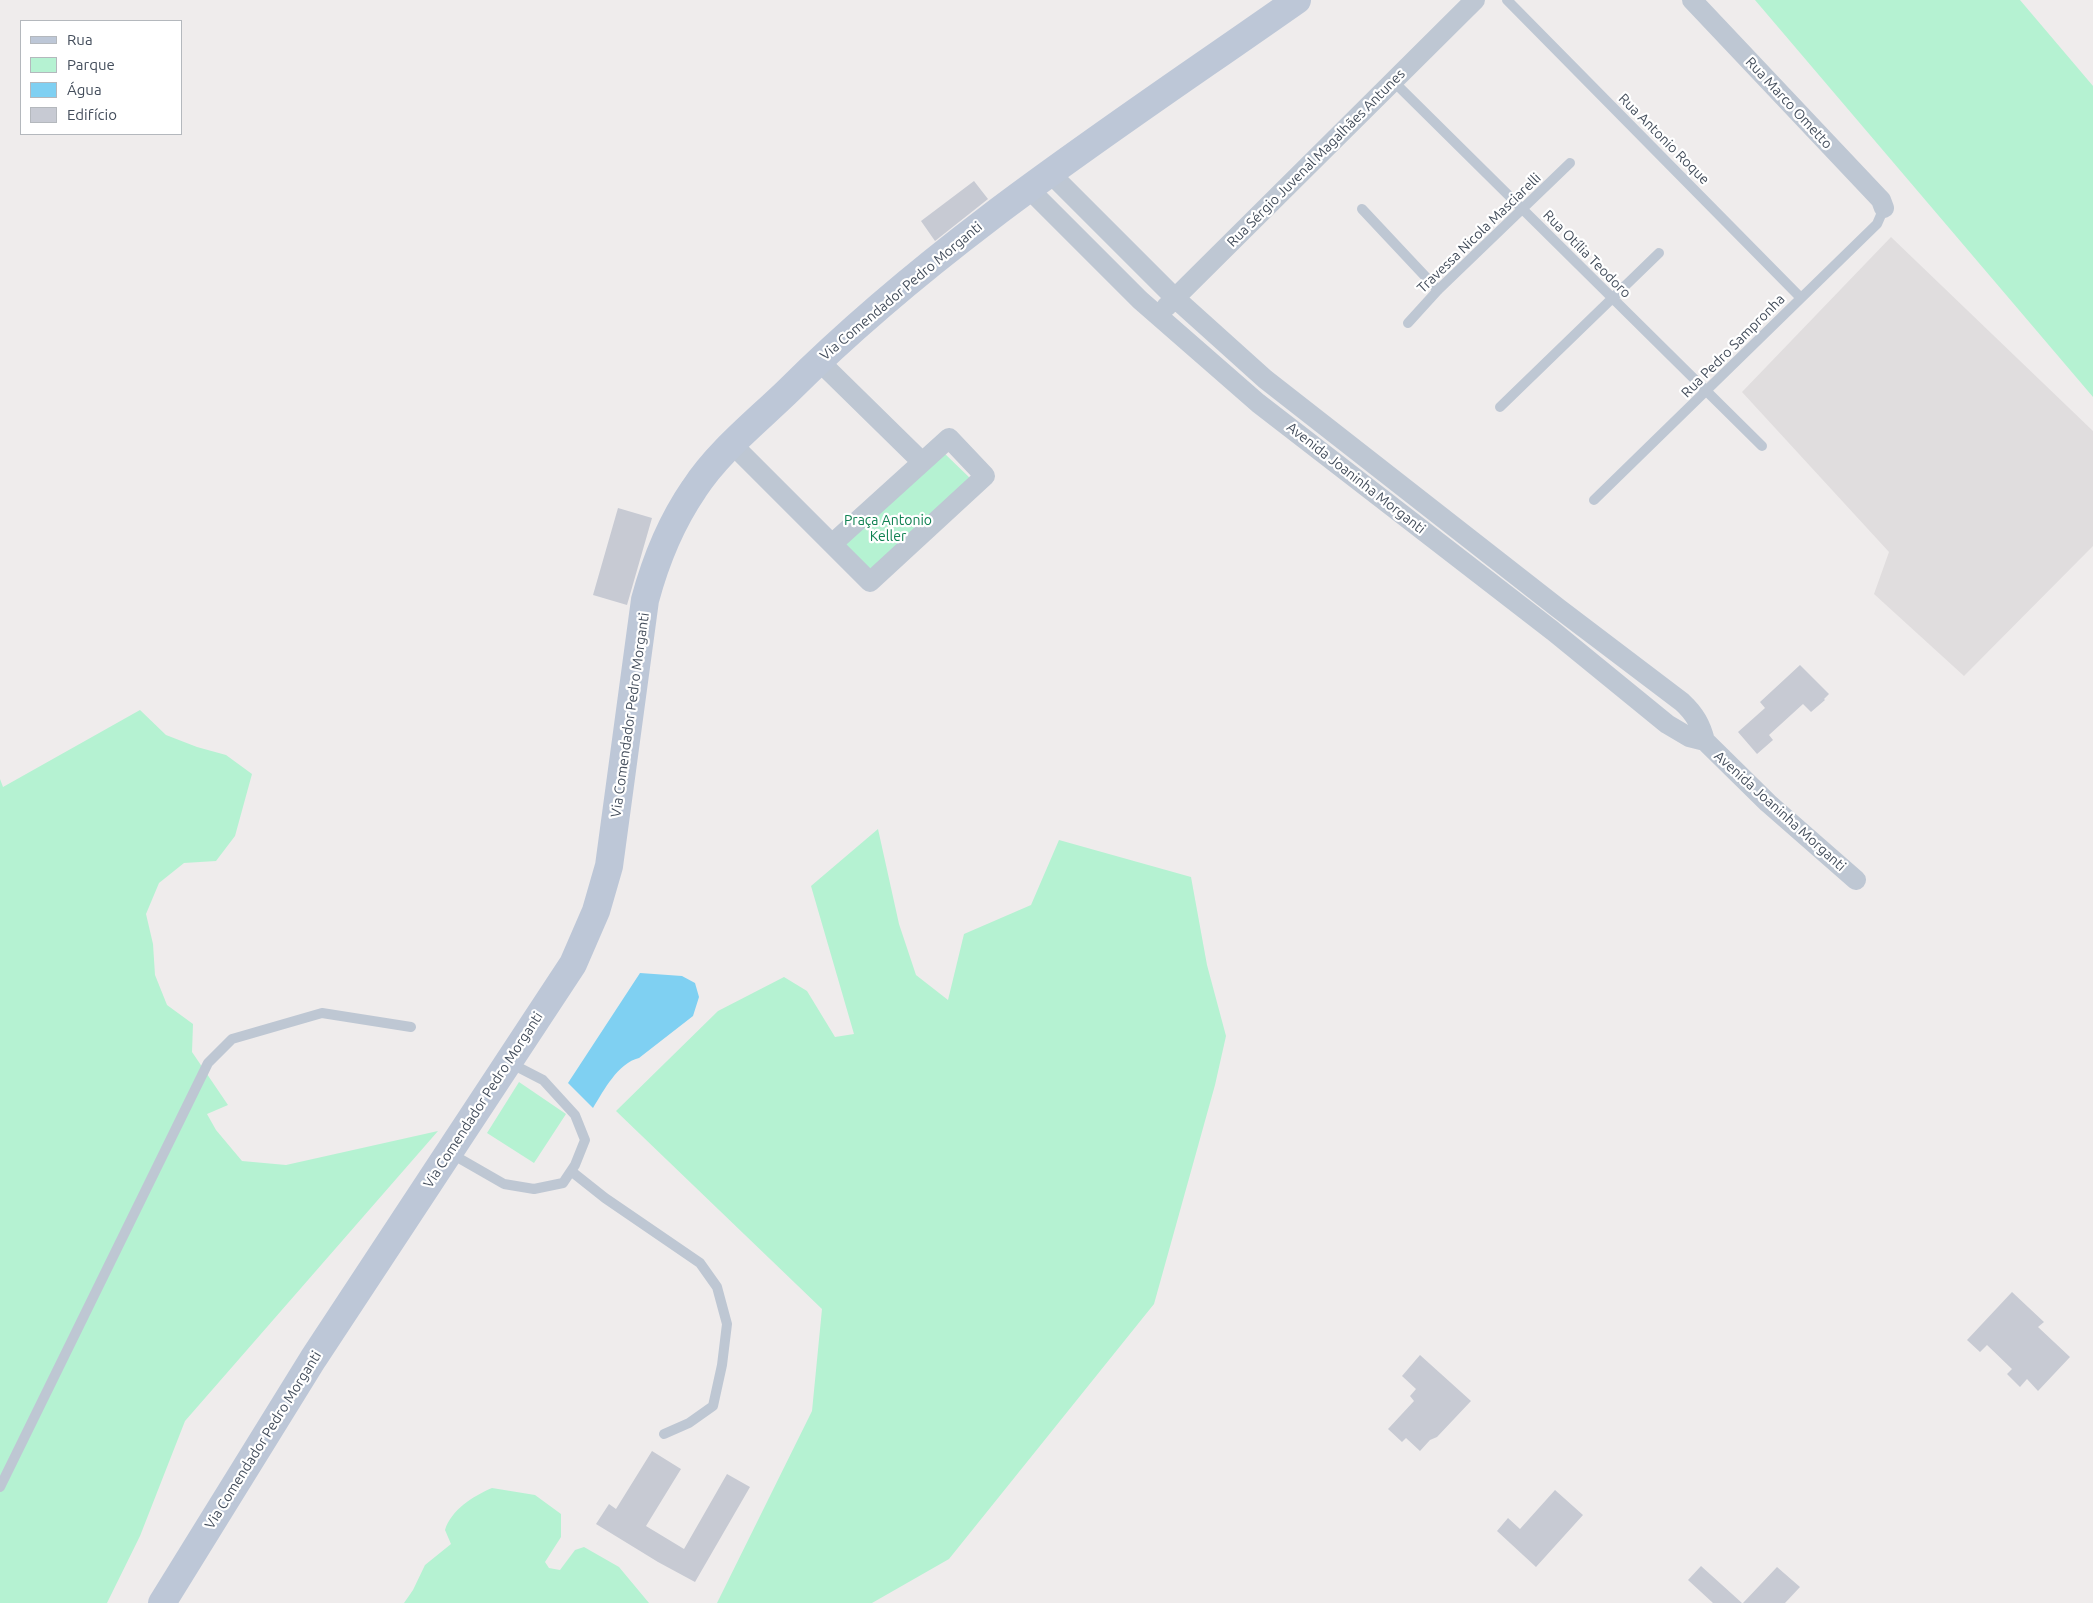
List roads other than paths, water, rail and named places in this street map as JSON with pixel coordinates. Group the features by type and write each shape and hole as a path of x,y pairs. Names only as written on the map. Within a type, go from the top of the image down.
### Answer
{"street":[{"name":"Via Comendador Pedro Morganti","path":"162,1603 313,1359 573,964 586,938 609,866 645,600 656,560 673,522 695,486 732,445 818,360 936,258 1039,180 1297,0"},
{"name":"Rua Sérgio Juvenal Magalhães Antunes","path":"1158,316 1475,0"},
{"name":"Rua Marco Ometto","path":"1692,0 1881,200 1884,208"},
{"name":"Avenida Joaninha Morganti","path":"1039,180 1265,378 1566,615 1682,702 1697,720 1705,741 1768,803 1856,880"},
{"name":"Avenida Joaninha Morganti","path":"1039,180 1158,316 1258,403 1553,631 1667,724 1689,736 1705,741"},
{"path":"818,360 922,462"},
{"path":"732,445 870,582 985,476 949,438 832,544"},
{"path":"1553,631 1566,615"}],"lane":[{"name":"Rua Antonio Roque","path":"1507,0 1801,298"},
{"name":"Rua Otília Teodoro","path":"1393,81 1762,446"},
{"name":"Travessa Nicola Masciarelli","path":"1408,323 1438,290 1570,164"},
{"name":"Rua Pedro Sampronha","path":"1594,500 1707,392 1877,224 1884,208"},
{"path":"1362,209 1438,290"},
{"path":"1500,407 1659,253"},
{"path":"0,1487 208,1063 232,1040 322,1013 411,1027"},
{"path":"449,1152 504,1184 534,1189 563,1183 571,1171 585,1140 575,1115 544,1080 508,1062"},
{"path":"571,1171 605,1198 700,1262 717,1288 727,1324 722,1365 713,1406 689,1423 664,1434"}],"water":[{"path":"640,973 682,976 695,983 699,997 693,1016 639,1058 624,1065 612,1078 593,1108 568,1083"}],"park label":[{"name":"Praça Antonio Keller","path":"888,528"}]}
